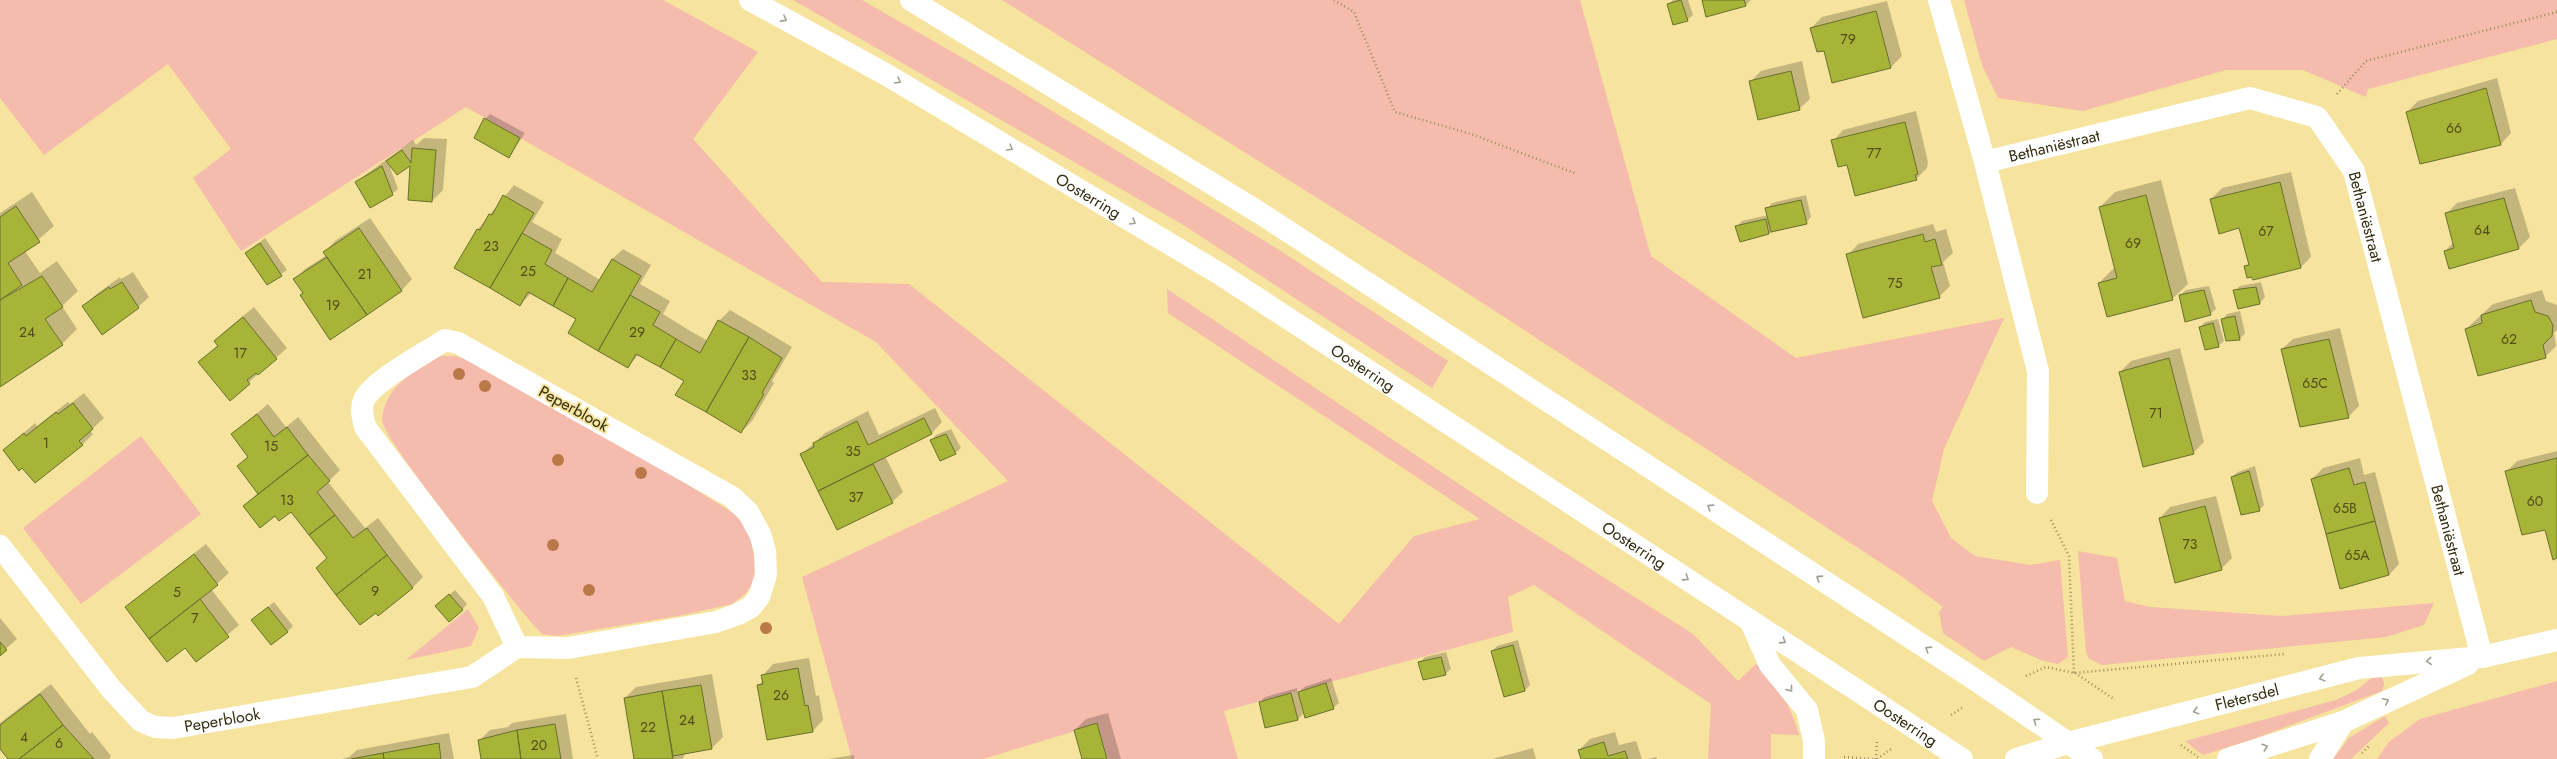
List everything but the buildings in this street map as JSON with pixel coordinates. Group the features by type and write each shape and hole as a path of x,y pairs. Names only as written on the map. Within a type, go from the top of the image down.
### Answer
{"street":[{"name":"Oosterring","path":"750,0 887,75 1220,274 1962,759"},
{"path":"911,0 1260,213 1974,679 2092,759"},
{"path":"1939,0 1985,162 2038,371 2037,493"},
{"name":"Bethaniëstraat","path":"1985,162 2250,98 2317,117 2354,171 2482,657"},
{"name":"Peperblook","path":"0,546 112,690 141,721 156,727 172,728 472,678 517,647 568,648 716,622 752,607 759,597 766,575 765,552 760,534 748,512 732,497 458,343 445,340 376,385 364,400 361,411 365,427 493,596 517,647"},
{"path":"1750,620 1770,664 1807,710 1814,741 1814,759"},
{"name":"Fletersdel","path":"2016,759 2068,743 2359,668 2482,657 2557,640"},
{"name":"Fletersdel","path":"2228,759 2343,722 2482,657"},
{"path":"2320,759 2343,722"}],"path":[{"path":"1334,0 1354,12 1395,112 1471,134 1577,174"},
{"path":"2317,117 2366,61 2557,12"},
{"path":"2037,493 2069,556 2074,673"},
{"path":"2020,679 2046,667 2074,673 2291,654"},
{"path":"574,670 598,759"},
{"path":"2074,673 2114,699"},
{"path":"1875,759 1877,735"},
{"path":"2179,744 2195,754"},
{"path":"1842,757 1875,759 1896,747"}],"shaded area":[{"path":"0,0 663,0 758,52 693,139 822,282 909,284 1339,624 1414,536 1480,519 1168,313 1167,289 1504,514 1693,634 1738,681 1756,664 1771,679 1783,696 1792,714 1799,735 1771,734 1771,759 1708,759 1711,704 1534,585 1508,597 1513,632 1224,711 1238,759 1108,759 1098,724 983,759 852,759 802,577 1008,481 876,342 466,107 241,251 193,178 231,149 168,64 44,155 0,98"},
{"path":"793,0 862,0 1008,84 1273,246 1448,361 1432,388 1185,226"},
{"path":"1002,0 1580,0 1651,256 1796,358 2004,318 1944,449 1932,501 1951,538 1975,556 2030,565 2060,560 2068,657 2058,664 2041,660 2011,647 1984,661 1943,633 1939,612 1943,607 1904,578 1435,272"},
{"path":"1964,0 2557,0 2557,39 2368,89 2366,97 2303,70 2226,70 2083,111 1998,98 1982,65"},
{"path":"441,356 455,356 471,361 682,481 733,513 745,525 751,539 755,563 754,582 745,594 732,604 683,615 557,636 542,634 498,581 401,455 387,432 382,419 389,397 395,388 421,367"},
{"path":"141,436 201,514 81,604 23,528"},
{"path":"2078,551 2117,558 2125,601 2150,607 2282,616 2434,603 2424,625 2386,637 2102,665 2089,659 2086,652"},
{"path":"468,609 479,628 471,646 406,660"},
{"path":"2374,676 2380,676 2384,681 2382,691 2248,741 2203,755 2185,741 2336,700 2357,690"},
{"path":"2557,681 2557,759 2377,759 2389,742 2420,719"},
{"path":"2385,716 2389,723 2351,759 2333,759 2349,738"}]}
